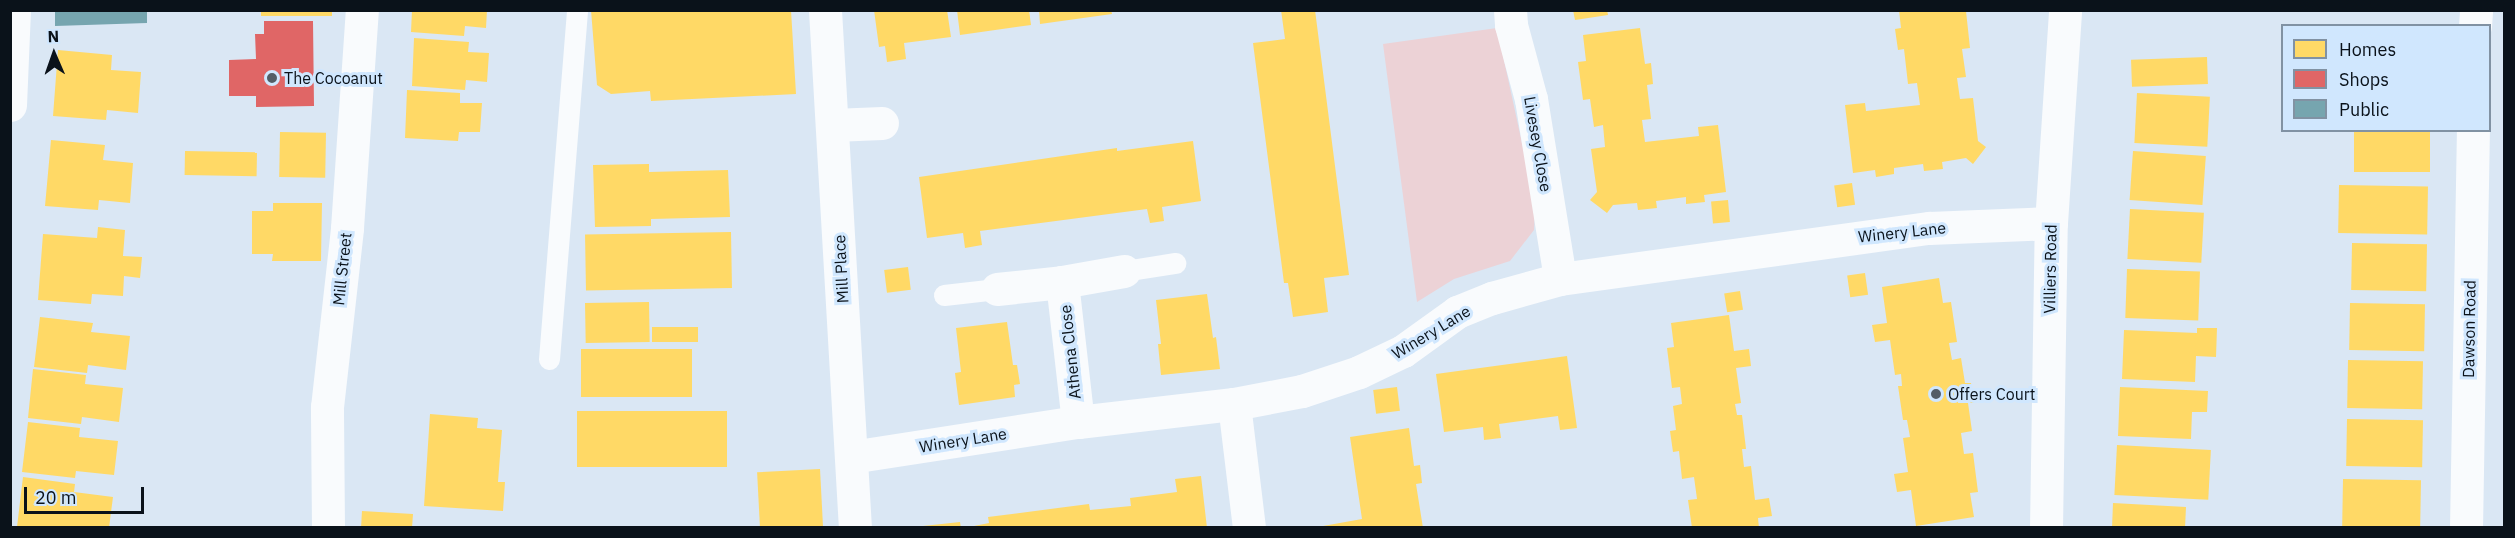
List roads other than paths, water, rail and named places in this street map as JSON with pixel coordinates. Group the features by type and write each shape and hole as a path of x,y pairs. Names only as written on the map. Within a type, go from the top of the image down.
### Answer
{"street":[{"path":"10,105 14,10"},
{"name":"Mill Street","path":"328,528 327,407 347,228 362,10"},
{"name":"Mill Place","path":"825,10 855,528"},
{"name":"Livesey Close","path":"1510,10 1511,25 1531,99 1560,279"},
{"name":"Villiers Road","path":"2046,528 2050,223 2065,10"},
{"path":"833,124 882,123"},
{"name":"Dawson Road","path":"2466,528 2473,132"},
{"name":"Winery Lane","path":"851,457 1078,422 1234,404 1302,391 1359,372 1403,351 1457,312 1492,298 1560,279 1929,228 2050,223"},
{"path":"997,290 1124,271"},
{"name":"Athena Close","path":"1062,282 1078,422"},
{"path":"1234,404 1249,528"}],"lane":[{"path":"549,359 577,10"},
{"path":"1124,271 1175,263"},
{"path":"945,295 997,290"}],"place":[{"name":"The Cocoanut","path":"272,78"},
{"name":"Offers Court","path":"1936,394"}]}
